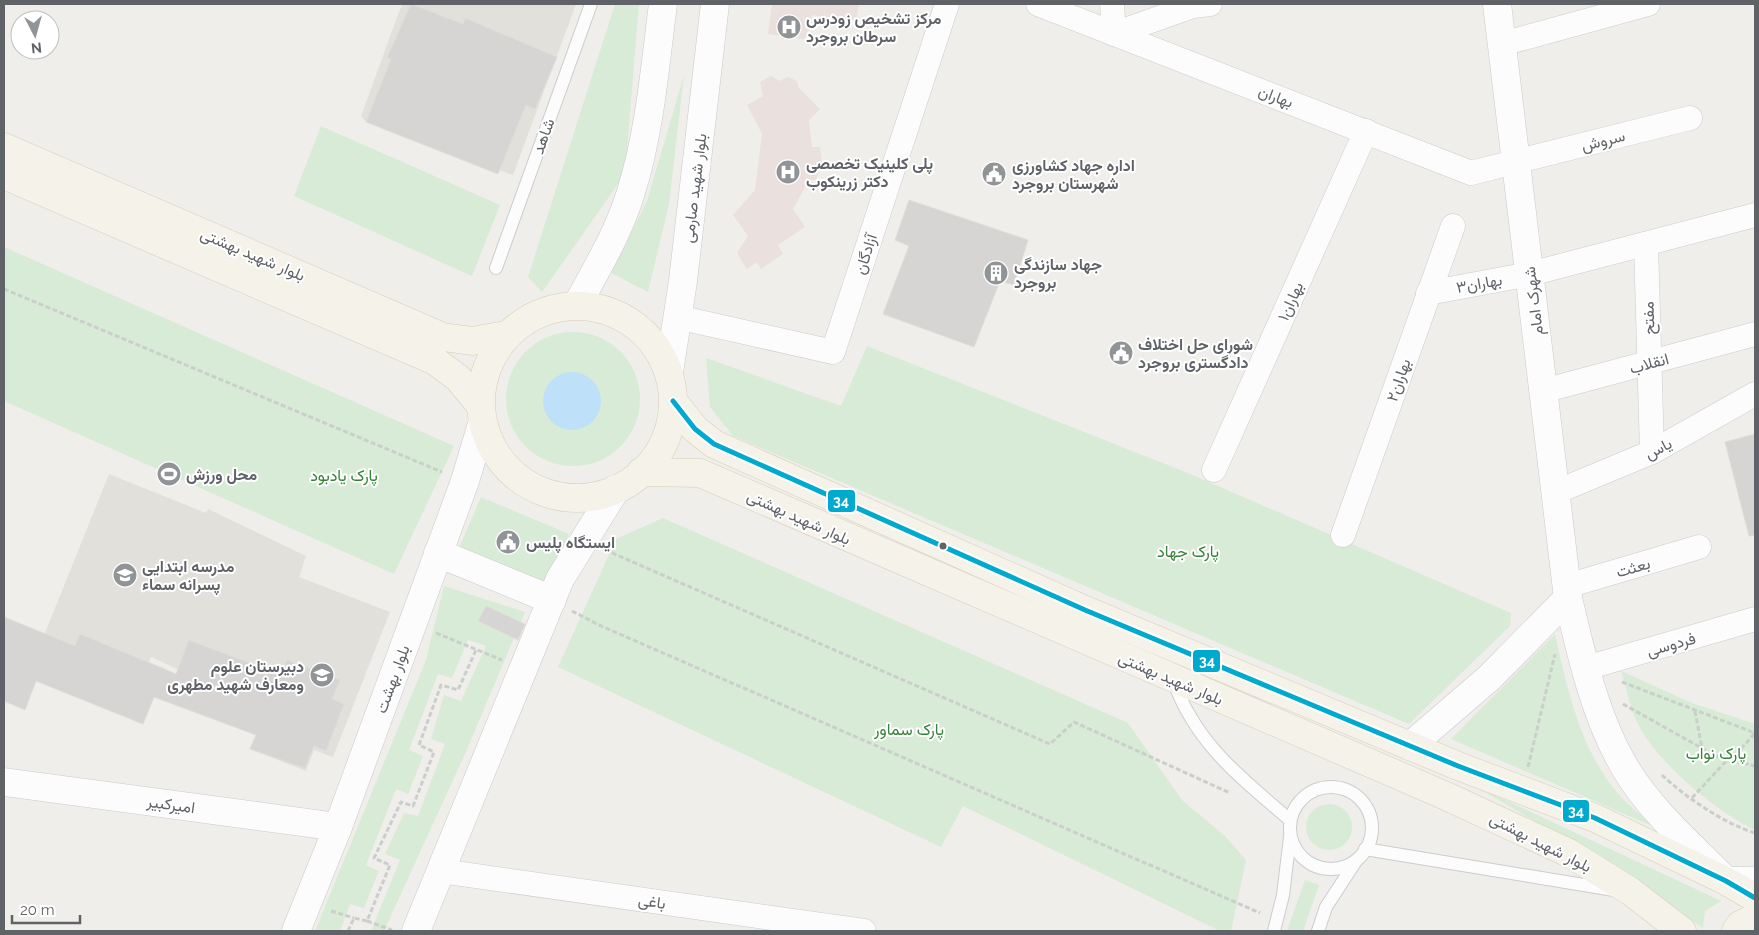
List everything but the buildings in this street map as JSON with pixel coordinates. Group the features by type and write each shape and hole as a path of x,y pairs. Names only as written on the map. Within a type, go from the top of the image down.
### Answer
{"main road":[{"path":"577,305 614,235 631,192 645,138 663,4"},
{"name":"بلوار شهید صارمی","path":"669,372 715,4"},
{"name":"شهرک امام","path":"1498,4 1567,592 1589,678 1609,733 1626,770 1652,804 1726,881"},
{"name":"بلوار شهید بهشتی","path":"4,147 443,337 472,341 506,336"},
{"name":"بلوار شهید بهشتی","path":"4,176 435,361 458,378 481,415 491,446 505,466 530,486 545,493 569,498 593,496 616,489 650,464 663,445 671,424 673,401 669,372 655,345 634,324 607,310 577,305 551,308 527,319 506,336 491,356 485,372 481,415"},
{"name":"بلوار شهید بهشتی","path":"673,401 695,429 714,444 1085,610 1410,746 1594,818 1726,881 1755,898"},
{"name":"بلوار بهشت","path":"296,931 338,827 465,481 481,415"},
{"name":"بلوار شهید بهشتی","path":"641,472 700,473 1510,825 1569,853 1632,893 1682,931"},
{"path":"416,931 560,579 616,489"},
{"path":"438,553 552,600"},
{"path":"1410,746 1489,678 1567,592"},
{"name":"امیرکبیر","path":"4,782 338,827"},
{"path":"1726,881 1755,881"},
{"path":"1736,931 1740,925 1755,918"}],"street":[{"name":"آزادگان","path":"677,317 833,352 947,4"},
{"name":"بهاران","path":"1038,4 1471,173 1516,161"},
{"path":"1112,4 1114,34 1193,6 1210,4"},
{"path":"1502,44 1648,4"},
{"name":"سروش","path":"1516,161 1690,118"},
{"name":"بهاران۱","path":"1214,470 1366,131"},
{"path":"1530,274 1755,215"},
{"name":"بهاران۲","path":"1343,535 1453,226"},
{"name":"مفتح","path":"1646,244 1652,452"},
{"name":"بهاران۳","path":"1428,292 1530,274"},
{"name":"انقلاب","path":"1543,391 1755,334"},
{"name":"یاس","path":"1556,492 1652,452 1755,394"},
{"name":"بعثت","path":"1567,592 1699,548"},
{"name":"فردوسی","path":"1589,678 1755,619"},
{"name":"باغی","path":"441,870 864,931"}],"lane":[{"name":"شاهد","path":"496,268 591,4"},
{"path":"1172,678 1183,708 1200,734 1223,761 1290,820"},
{"path":"1275,926 1283,896 1290,820 1295,807 1304,796 1316,790 1329,787 1343,789 1355,795 1365,805 1372,831 1361,854 1326,907 1318,931"},
{"path":"1290,835 1294,846 1301,856 1312,864 1324,868 1338,868 1361,854 1632,893"}],"path":[{"path":"4,289 465,481"},
{"path":"584,541 1050,744 1074,722 1236,796"},
{"path":"552,600 608,628 1275,926"},
{"path":"412,624 524,669"},
{"path":"1523,789 1557,646"},
{"path":"367,921 390,865 374,858 401,802 413,806 434,752 419,745 441,685 458,690 476,650"},
{"path":"1589,678 1695,711 1755,733 1692,798"},
{"path":"1589,678 1716,756 1755,766"},
{"path":"1695,711 1702,748"},
{"path":"1660,772 1671,784 1740,829 1755,833"},
{"path":"348,931 354,918 396,931"}],"shaded area":[{"path":"402,4 576,4 513,175 366,122 361,116"},
{"name":"مرکز تشخیص زودرس سرطان بروجرد","path":"772,4 859,4 856,21 812,15 808,40 768,34"},
{"name":"پلی کلینیک تخصصی دکتر زرینکوب","path":"771,76 779,81 788,77 797,81 799,88 820,109 809,120 812,147 820,147 822,164 816,180 809,180 793,209 805,227 778,245 783,254 761,269 757,262 747,269 737,253 748,236 733,215 755,190 762,134 747,105 763,96 760,82"},
{"path":"109,474 206,513 208,509 306,556 299,577 390,612 333,757 314,750 306,771 250,749 279,676 267,669 179,670 151,657 149,662 166,669 143,724 57,689 43,638"}],"green space":[{"path":"615,4 639,4 625,174 542,292 528,277"},
{"path":"684,75 669,204 648,292 611,273 647,201"},
{"path":"321,126 500,205 472,276 294,196"},
{"name":"پارک یادبود","path":"4,247 454,446 394,574 4,401"},
{"path":"573,332 599,337 610,343 620,352 629,362 635,373 640,399 635,425 629,436 620,446 610,455 599,461 573,466 547,461 536,455 526,446 517,436 511,425 506,399 511,373 517,362 526,352 536,343 547,337"},
{"name":"پارک جهاد","path":"867,346 1188,473 1511,613 1510,626 1409,724 733,436 710,407 706,358 841,406"},
{"path":"481,497 569,534 545,587 458,550"},
{"name":"پارک سماور","path":"663,518 1128,723 1182,800 1225,836 1246,860 1231,931 1220,931 963,806 941,847 558,667 616,539"},
{"path":"444,586 525,612 465,754 384,931 371,931 400,860 385,854 404,813 418,816 445,744 431,739 444,695 461,701 486,646 468,640 452,678 438,674 409,750 423,756 408,794 396,789 366,865 379,871 364,908 350,904 340,931 315,931 426,660"},
{"path":"1555,634 1576,717 1593,756 1620,796 1652,826 1451,739"},
{"name":"پارک نواب","path":"1621,671 1692,703 1755,724 1755,830 1724,812 1690,786 1660,755 1636,720"},
{"path":"1473,785 1721,901 1705,911 1703,928 1635,880"},
{"path":"1329,804 1342,808 1348,814 1352,827 1348,840 1342,846 1329,850 1316,846 1310,840 1306,827 1310,814 1316,808"},
{"path":"1305,880 1319,885 1303,931 1287,931"}],"water":[{"path":"572,372 588,377 596,385 601,401 596,417 588,425 572,430 556,425 548,417 543,401 548,385 556,377"}],"transit line":[{"name":"34","path":"673,401 695,429 714,444 1085,610 1458,766 1595,818 1726,881 1755,898"}],"place":[{"name":"مرکز تشخیص زودرس سرطان بروجرد","path":"789,27"},
{"name":"پلی کلینیک تخصصی دکتر زرینکوب","path":"788,172"},
{"name":"اداره جهاد کشاورزی شهرستان بروجرد","path":"994,174"},
{"name":"جهاد سازندگی بروجرد","path":"996,273"},
{"name":"شورای حل اختلاف دادگستری بروجرد","path":"1121,353"},
{"name":"محل ورزش","path":"169,474"},
{"name":"ایستگاه پلیس","path":"508,542"},
{"name":"مدرسه ابتدایی پسرانه سماء","path":"125,575"},
{"name":"دبیرستان علوم ومعارف شهید مطهری","path":"322,675"}]}
